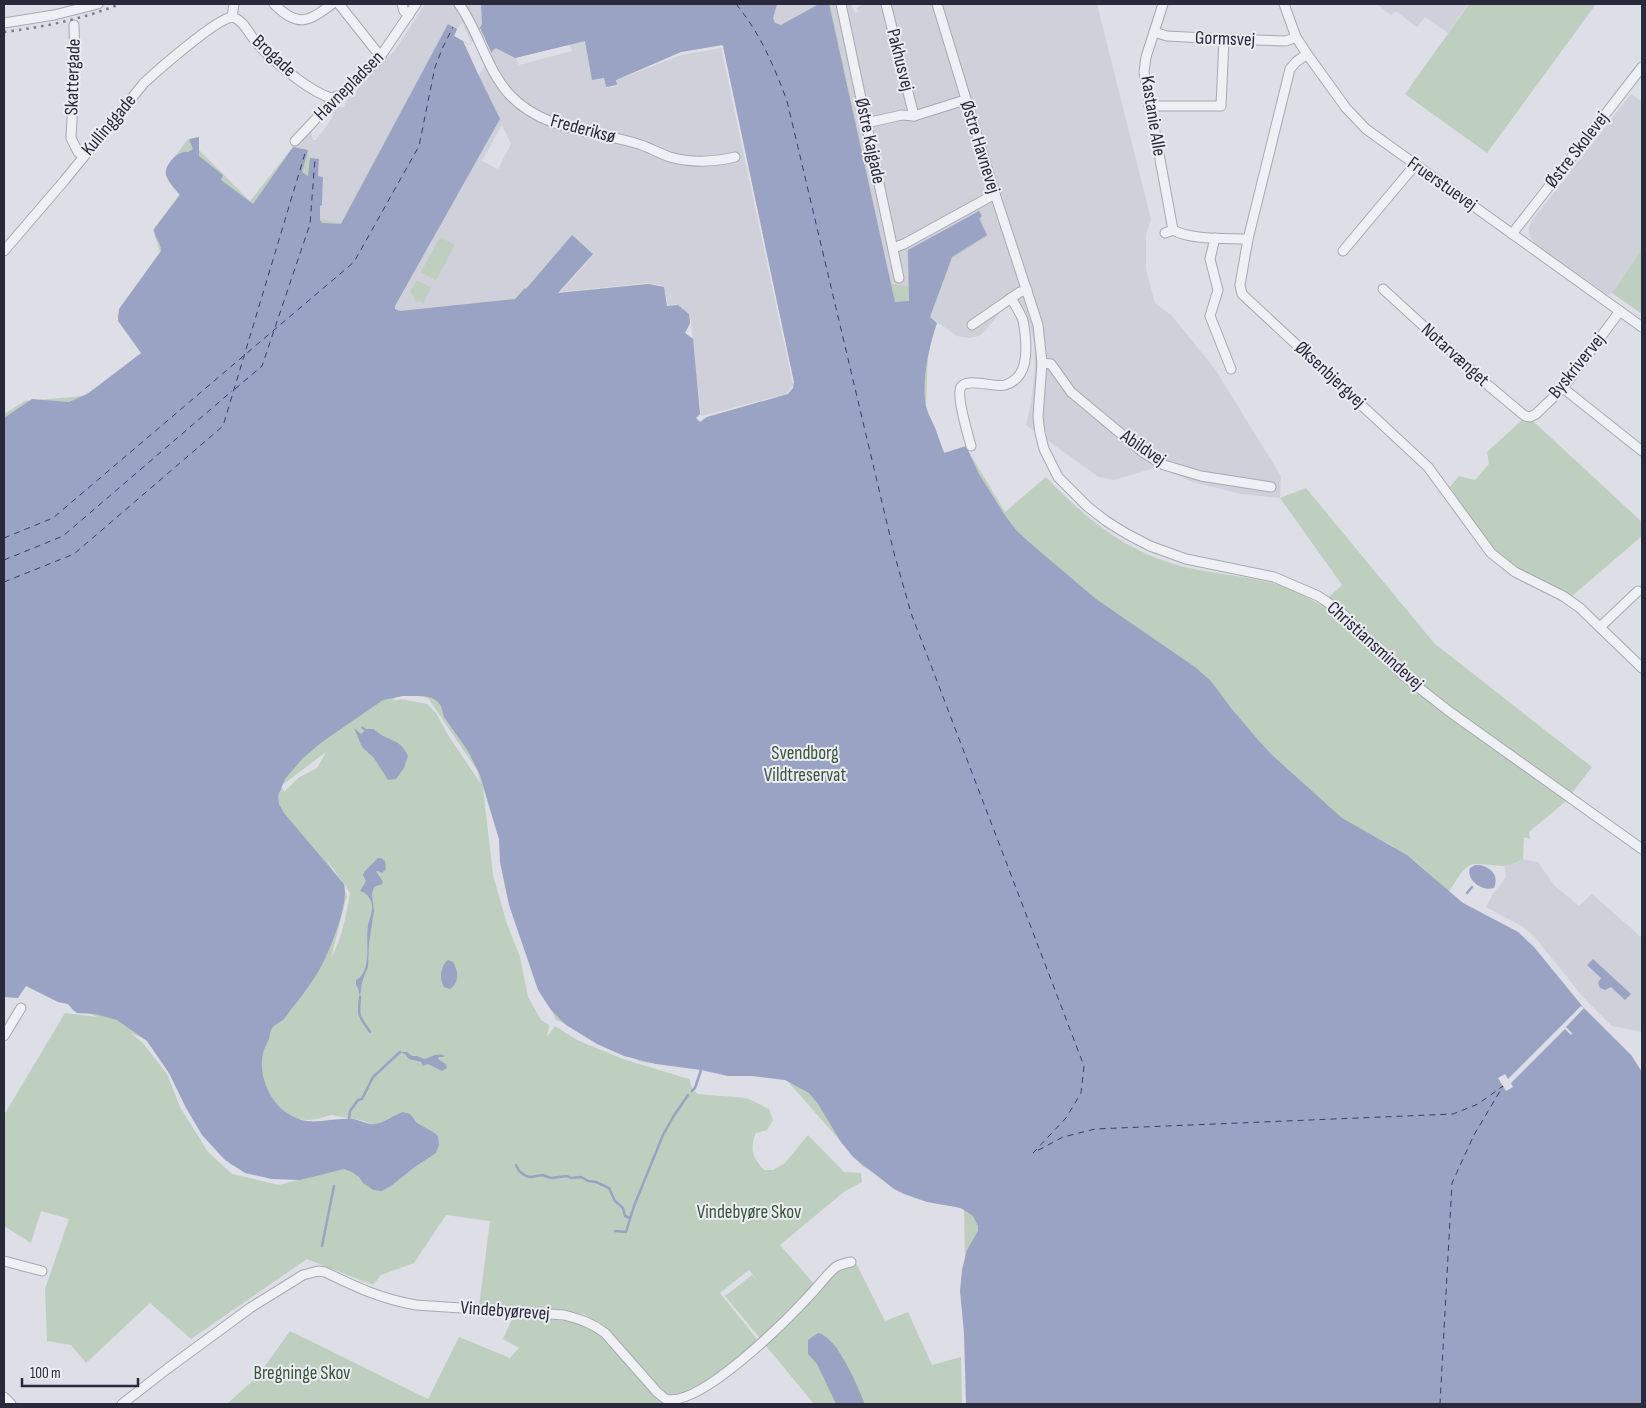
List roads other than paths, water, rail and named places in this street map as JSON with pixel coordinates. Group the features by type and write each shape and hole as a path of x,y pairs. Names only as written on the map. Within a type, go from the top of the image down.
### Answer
{"street":[{"path":"4,23 74,7 98,4"},
{"path":"232,17 234,4"},
{"path":"274,4 286,15 296,19 309,19 332,4"},
{"path":"339,4 381,57"},
{"path":"402,4 404,11 409,15"},
{"name":"Havnepladsen","path":"295,141 329,105 331,98 341,95 375,64 416,4"},
{"name":"Frederiksø","path":"459,4 499,81 515,99 537,115 555,124 635,143 678,159 712,162 735,157"},
{"name":"Østre Kajgade","path":"841,4 899,278"},
{"name":"Pakhusvej","path":"886,4 914,116"},
{"name":"Østre Havnevej","path":"937,4 994,194 1038,325 1042,363"},
{"name":"Kastanie Alle","path":"1163,4 1144,72 1169,231 1215,238"},
{"name":"Fruerstuevej","path":"1284,4 1296,37 1307,54 1346,108 1366,129 1642,327"},
{"name":"Brogade","path":"232,17 241,22 256,42 280,66 321,94 331,98"},
{"name":"Kullinggade","path":"4,252 64,182 83,156 144,83 218,23 232,17"},
{"name":"Skattergade","path":"74,25 75,63 72,138 78,152 83,156"},
{"name":"Gormsvej","path":"1154,32 1166,36 1224,39 1286,41 1296,37"},
{"path":"1149,106 1220,106 1224,39"},
{"name":"Øksenbjergvej","path":"1307,54 1290,69 1248,239 1240,285 1242,294 1428,466 1491,553 1522,576 1563,596 1580,608 1642,668"},
{"name":"Østre Skolevej","path":"1512,234 1642,67"},
{"path":"866,123 902,115 914,116 966,100"},
{"path":"1343,252 1415,165"},
{"path":"893,248 904,244 994,194"},
{"path":"1231,369 1210,316 1218,290 1210,259 1215,238 1248,239"},
{"name":"Notarvænget","path":"1383,288 1489,386 1525,416 1530,417"},
{"path":"972,325 1020,292 1027,290"},
{"path":"971,446 962,411 959,392 961,387 965,383 970,382 998,386 1006,384 1014,380 1022,371 1026,360 1023,320 1011,298"},
{"name":"Byskrivervej","path":"1530,417 1536,414 1563,388 1620,311"},
{"name":"Abildvej","path":"1042,363 1051,364 1071,392 1144,453 1164,465 1201,476 1271,487"},
{"name":"Christiansmindevej","path":"1042,363 1038,417 1044,449 1058,477 1088,507 1127,534 1150,546 1186,559 1274,577 1318,596 1339,610 1404,676 1450,712 1642,850"},
{"path":"1563,388 1642,451"},
{"path":"1600,627 1638,591"},
{"path":"4,1036 21,1008"},
{"path":"4,1261 42,1271"},
{"name":"Vindebyørevej","path":"122,1404 250,1308 303,1275 318,1271 325,1272 366,1292 416,1305 564,1316 586,1321 596,1325 605,1333 657,1392 666,1399 676,1401 689,1399 711,1388 768,1341 836,1267 851,1262"},
{"path":"4,1397 11,1404"}],"water":[{"name":"Svendborg Vildtreservat","path":"481,4 777,4 773,18 775,23 781,25 819,4 829,4 895,302 909,301 908,250 979,211 982,216 979,219 987,235 952,257 930,317 937,323 926,367 925,401 927,411 944,453 966,446 979,474 1016,530 1096,599 1195,667 1211,681 1231,708 1272,755 1342,818 1407,855 1463,903 1518,932 1534,947 1583,1007 1631,1055 1642,1072 1642,1404 966,1404 964,1333 960,1291 962,1270 967,1250 978,1231 978,1226 973,1216 961,1208 927,1202 894,1189 853,1157 809,1093 785,1080 751,1076 728,1076 656,1064 624,1056 597,1044 566,1025 551,1010 538,990 509,905 500,862 499,839 480,775 468,751 444,717 441,706 432,698 424,696 403,696 383,700 322,742 303,758 285,779 278,796 279,804 284,813 344,884 345,892 339,924 323,963 309,986 284,1019 271,1029 262,1061 266,1086 275,1102 295,1118 311,1121 353,1119 375,1124 403,1112 410,1114 417,1123 438,1136 439,1145 436,1153 391,1186 382,1191 373,1190 363,1183 359,1177 344,1169 300,1180 272,1179 245,1173 225,1160 202,1135 169,1073 147,1041 117,1020 95,1014 77,1013 68,1004 58,1002 26,986 18,998 4,997 4,418 32,399 69,402 89,393 141,353 118,321 119,309 161,251 154,229 180,195 168,180 166,175 167,167 172,159 180,153 193,149 189,139 199,137 199,156 223,175 221,180 253,204 293,147 308,150 302,172 308,176 310,158 319,159 318,176 323,177 320,220 322,223 341,224 448,24 457,29 454,36 470,45 482,24","holes":["585,41 592,80 604,78 606,87 617,85 616,80 681,52 723,46 794,382 793,388 788,394 707,417 700,422 696,418 700,414 693,339 685,333 690,323 689,314 678,305 667,306 664,287 648,284 558,293 593,254 572,235 526,289 515,299 400,311 395,309 500,119 479,76 493,50 496,48 515,58"]},
{"path":"362,726 366,729 374,729 401,745 408,756 404,768 396,779 388,780 374,758 362,747 354,728 361,734 365,731 361,728"},
{"path":"378,858 385,861 386,869 382,873 376,871 383,882 374,887 372,894 374,911 368,967 362,982 360,997 356,980 360,978 365,970 367,930 372,907 368,896 360,891 366,881 363,875 364,872"},
{"path":"1480,865 1491,870 1495,876 1494,888 1480,887 1470,877 1470,868"},
{"path":"1593,959 1631,994 1625,1000 1611,987 1605,990 1600,988 1598,983 1601,978 1587,965"},
{"path":"448,960 453,962 457,973 457,980 450,989 444,987 441,977 443,966"},
{"path":"400,1052 407,1052 412,1056 424,1059 437,1055 445,1056 438,1059 446,1064 447,1068 442,1071 428,1064 423,1066 421,1062 409,1059"},
{"path":"818,1333 825,1336 839,1352 865,1404 836,1404 817,1364 808,1354 808,1340"}],"waterway":[{"path":"1467,893 1472,887"},
{"path":"360,997 360,1016 370,1032"},
{"path":"349,1119 350,1111 358,1100 362,1099 373,1077 400,1052"},
{"path":"692,1091 695,1088 701,1070"},
{"path":"615,1231 626,1232 634,1206 663,1135 688,1095"},
{"path":"516,1165 519,1171 526,1176 543,1175 551,1178 581,1177 609,1188 615,1201 623,1208 625,1216 630,1218"},
{"path":"322,1246 334,1186"}],"railway":[{"path":"4,32 63,22 120,4"}],"park label":[{"name":"Vindebyøre Skov","path":"749,1212"},
{"name":"Bregninge Skov","path":"302,1373"}]}
